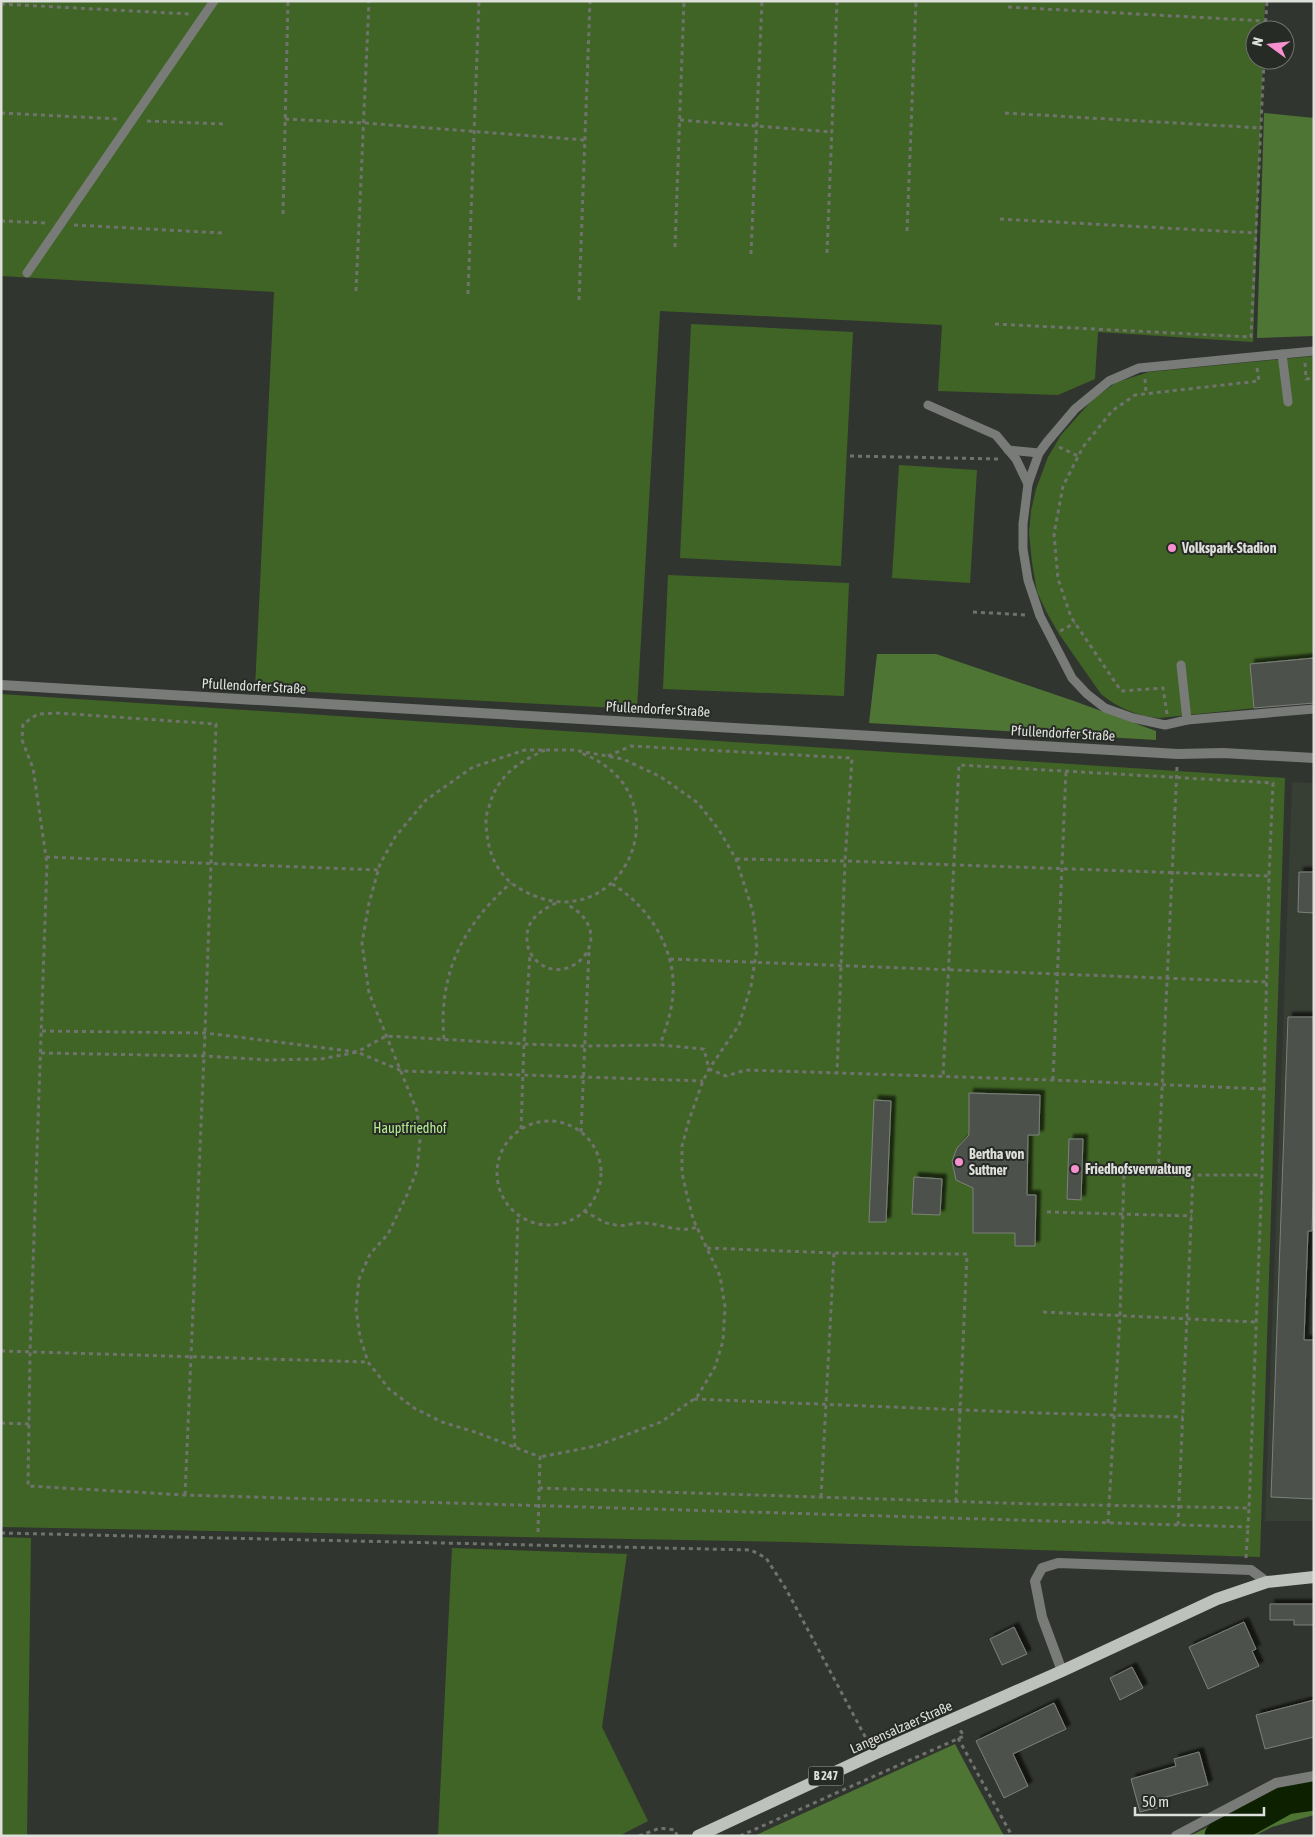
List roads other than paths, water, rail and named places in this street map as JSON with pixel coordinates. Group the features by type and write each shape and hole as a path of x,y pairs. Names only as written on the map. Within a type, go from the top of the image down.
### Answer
{"main road":[{"name":"Langensalzaer Straße","path":"698,1836 1217,1599 1267,1582 1314,1578"}],"street":[{"name":"Pfullendorfer Straße","path":"1,685 1178,754 1223,753 1314,758"},
{"path":"1062,1671 1042,1617 1035,1581 1042,1568 1058,1564 1251,1570 1267,1582"},
{"path":"1176,1836 1276,1783 1314,1776"}],"lane":[{"path":"27,273 214,1"},
{"path":"1309,352 1139,368 1109,381 1075,409 1039,454 1028,484 1023,524 1023,549 1028,580 1040,616 1072,678 1087,694 1105,708 1133,718 1165,725 1187,720 1314,709"},
{"path":"1282,354 1288,402"},
{"path":"928,405 996,435 1016,459 1028,484"},
{"path":"1008,450 1039,454"},
{"path":"1181,665 1187,720"}],"waterway":[{"path":"1220,1836 1286,1799 1314,1795"}],"place":[{"name":"Volkspark-Stadion","path":"1172,548"},
{"name":"Bertha von Suttner","path":"959,1162"},
{"name":"Friedhofsverwaltung","path":"1075,1169"}],"park label":[{"name":"Hauptfriedhof","path":"410,1128"}]}
